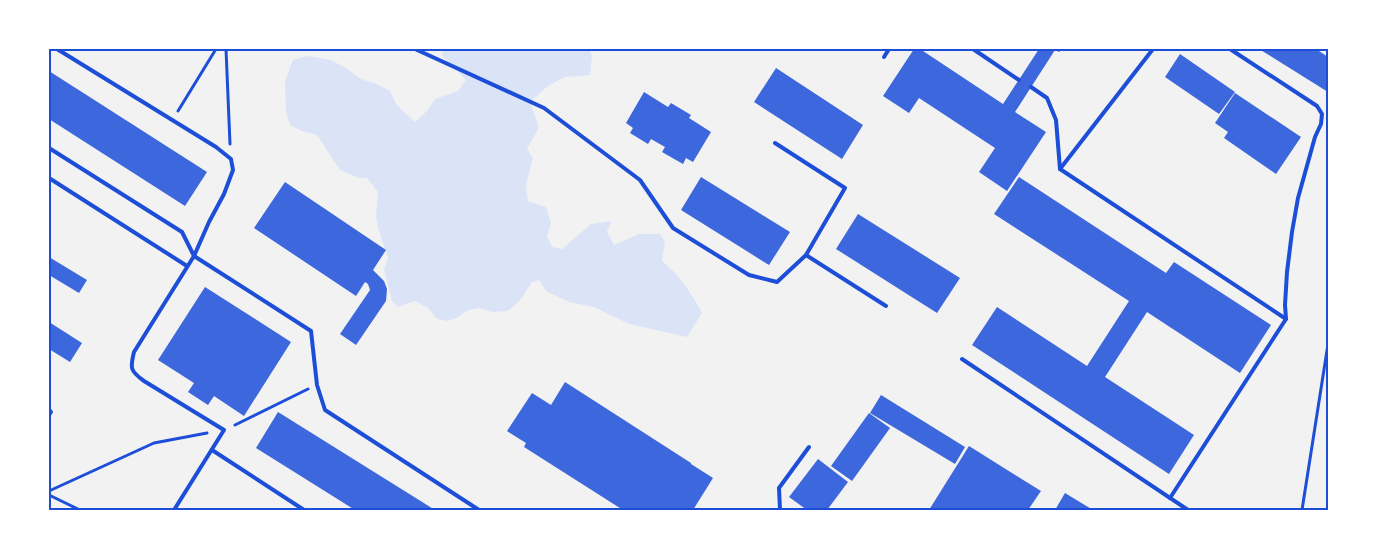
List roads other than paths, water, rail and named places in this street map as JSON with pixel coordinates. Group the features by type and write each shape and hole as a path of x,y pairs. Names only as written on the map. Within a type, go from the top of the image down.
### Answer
{"lane":[{"path":"57,49 216,147 231,159 234,170 194,256 134,352 131,363 134,373 144,381 224,430 174,510"},
{"path":"415,49 544,108 640,180 673,228 749,274 777,282 806,255 844,188 775,143"},
{"path":"884,57 890,49"},
{"path":"973,49 1019,80"},
{"path":"1060,169 1153,49"},
{"path":"1170,498 1286,319 1287,272 1296,206 1322,114 1317,106 1230,49"},
{"path":"1031,88 1047,98 1056,120 1060,169"},
{"path":"49,148 182,232 194,256 310,331 317,385 325,410 480,510"},
{"path":"1060,169 1286,319"},
{"path":"49,178 187,266"},
{"path":"806,255 886,306"},
{"path":"962,359 1188,510"},
{"path":"49,410 51,412 49,415"},
{"path":"780,510 779,488 809,446"},
{"path":"212,450 304,510"}]}
